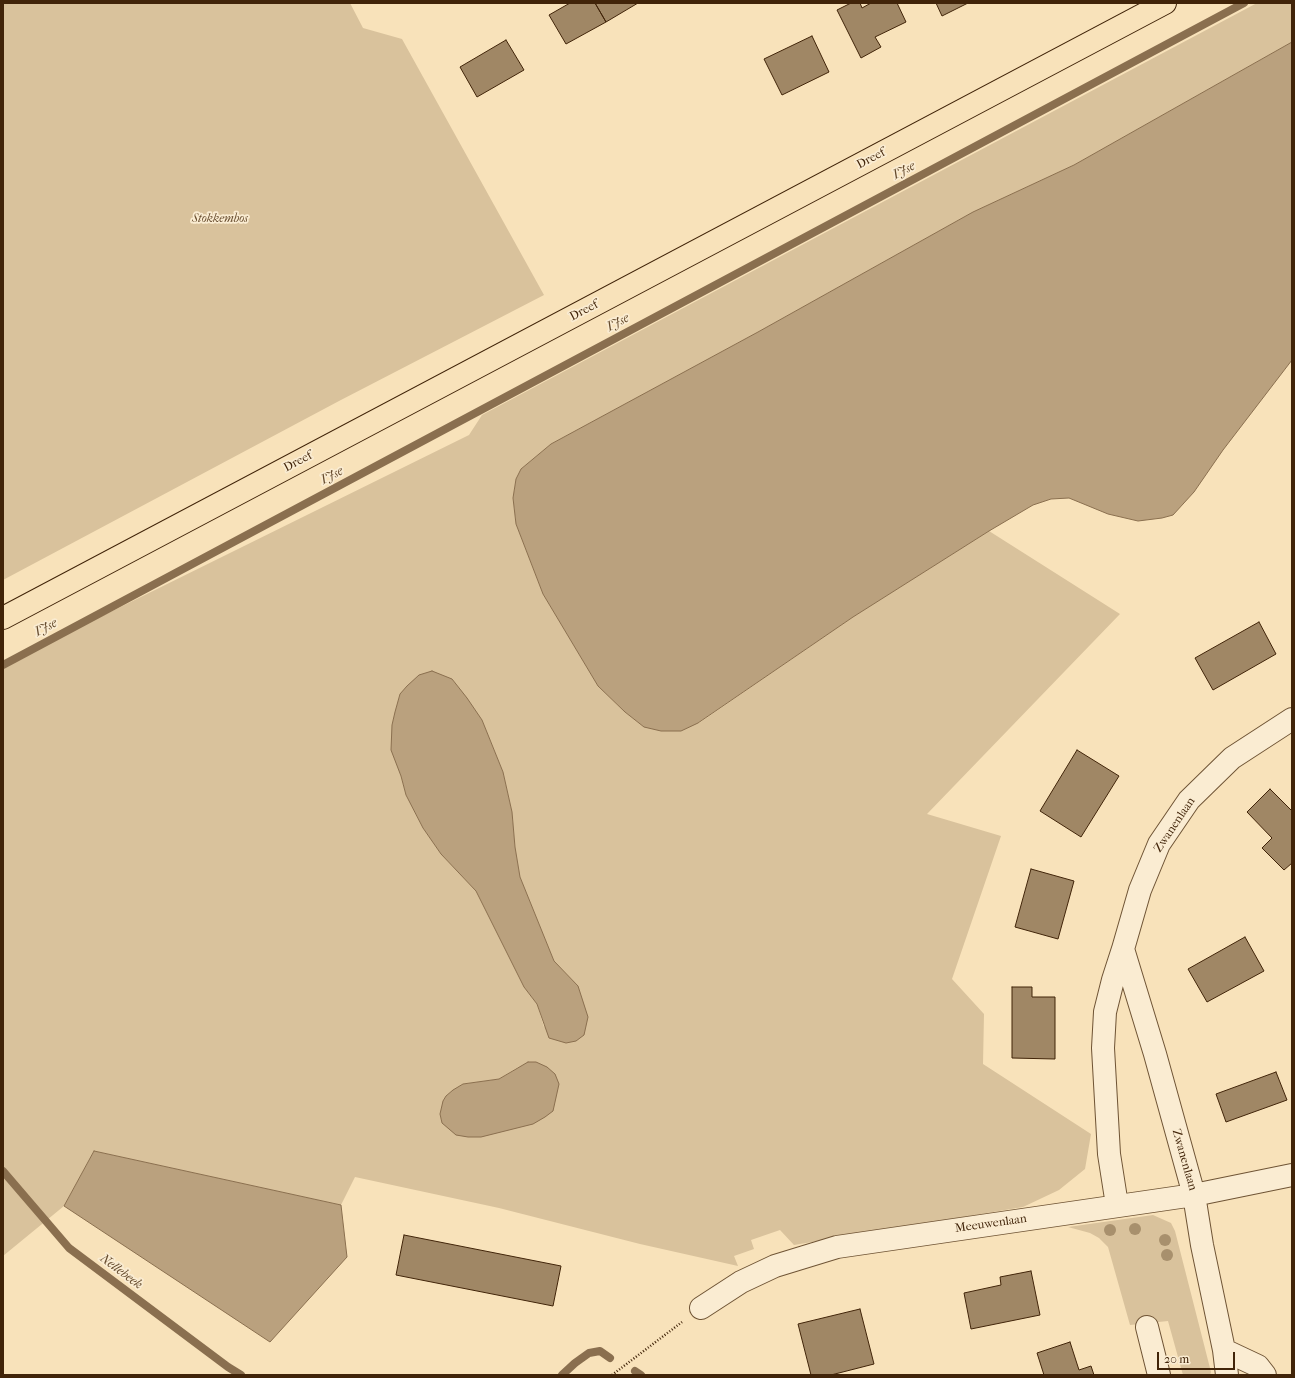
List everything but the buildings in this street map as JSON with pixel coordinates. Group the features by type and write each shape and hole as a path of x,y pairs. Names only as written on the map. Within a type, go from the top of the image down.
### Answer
{"main road":[{"name":"Dreef","path":"3,618 1165,3"}],"street":[{"name":"Zwanenlaan","path":"1117,1205 1109,1154 1103,1048 1105,1012 1140,890 1159,844 1189,800 1232,758 1292,719"},
{"name":"Zwanenlaan","path":"1123,950 1155,1054 1194,1195 1202,1245 1224,1350 1227,1375"},
{"name":"Meeuwenlaan","path":"701,1308 741,1282 775,1266 837,1247 1117,1205 1194,1195 1292,1175"},
{"path":"1147,1327 1159,1375"},
{"path":"1224,1350 1258,1366 1265,1375"}],"path":[{"path":"612,1375 701,1308"}],"green space":[{"name":"Stokkembos","path":"3,3 350,3 363,28 402,39 544,295 339,401 3,580"},
{"path":"1257,3 1292,3 1292,42 1074,165 973,212 758,332 551,444 521,469 516,479 513,498 516,524 543,594 598,686 625,712 644,727 699,723 853,617 989,531 1120,614 927,814 1001,836 952,979 984,1014 983,1064 1091,1134 1085,1169 1059,1190 1023,1207 794,1245 780,1230 751,1240 754,1249 734,1256 738,1266 640,1244 499,1208 355,1177 341,1205 94,1151 64,1206 3,1256 3,665 469,435 482,415","holes":["452,679 482,720 503,772 512,812 515,847 520,877 554,961 578,986 544,1027 537,1004 524,987 476,891 441,854 423,828 406,795 392,725 400,694","520,1066 442,1123 440,1114 446,1096 463,1084 499,1079"]},
{"path":"1153,1215 1171,1223 1175,1231 1211,1372 1210,1375 1183,1375 1168,1321 1130,1325 1108,1247 1099,1238 1090,1233 1068,1227"}],"shaded area":[{"path":"1292,42 1292,360 1223,450 1194,492 1173,515 1138,521 1108,514 1069,498 1051,499 1033,505 853,617 698,723 681,731 661,731 644,727 625,712 598,686 543,594 516,524 513,498 516,479 521,469 551,444 758,332 973,212 1074,165"},
{"path":"432,671 452,679 467,698 482,720 503,772 512,812 515,847 520,877 554,961 578,986 588,1017 584,1035 576,1041 566,1043 549,1038 537,1004 524,987 476,891 441,854 423,828 406,795 401,776 391,750 392,725 400,694 419,675"},
{"path":"528,1062 536,1062 547,1067 555,1074 559,1084 553,1111 545,1117 533,1124 481,1137 456,1135 442,1123 440,1114 443,1101 453,1090 463,1084 499,1079"},
{"path":"94,1151 341,1205 347,1257 270,1342 64,1206"}],"waterway":[{"name":"IJse","path":"3,665 1244,3"},
{"name":"Nellebeek","path":"3,1171 69,1248 228,1367 241,1375"},
{"name":"Nellebeek","path":"562,1375 589,1353 600,1351 610,1358"},
{"name":"Nellebeek","path":"635,1371 641,1375"}]}
